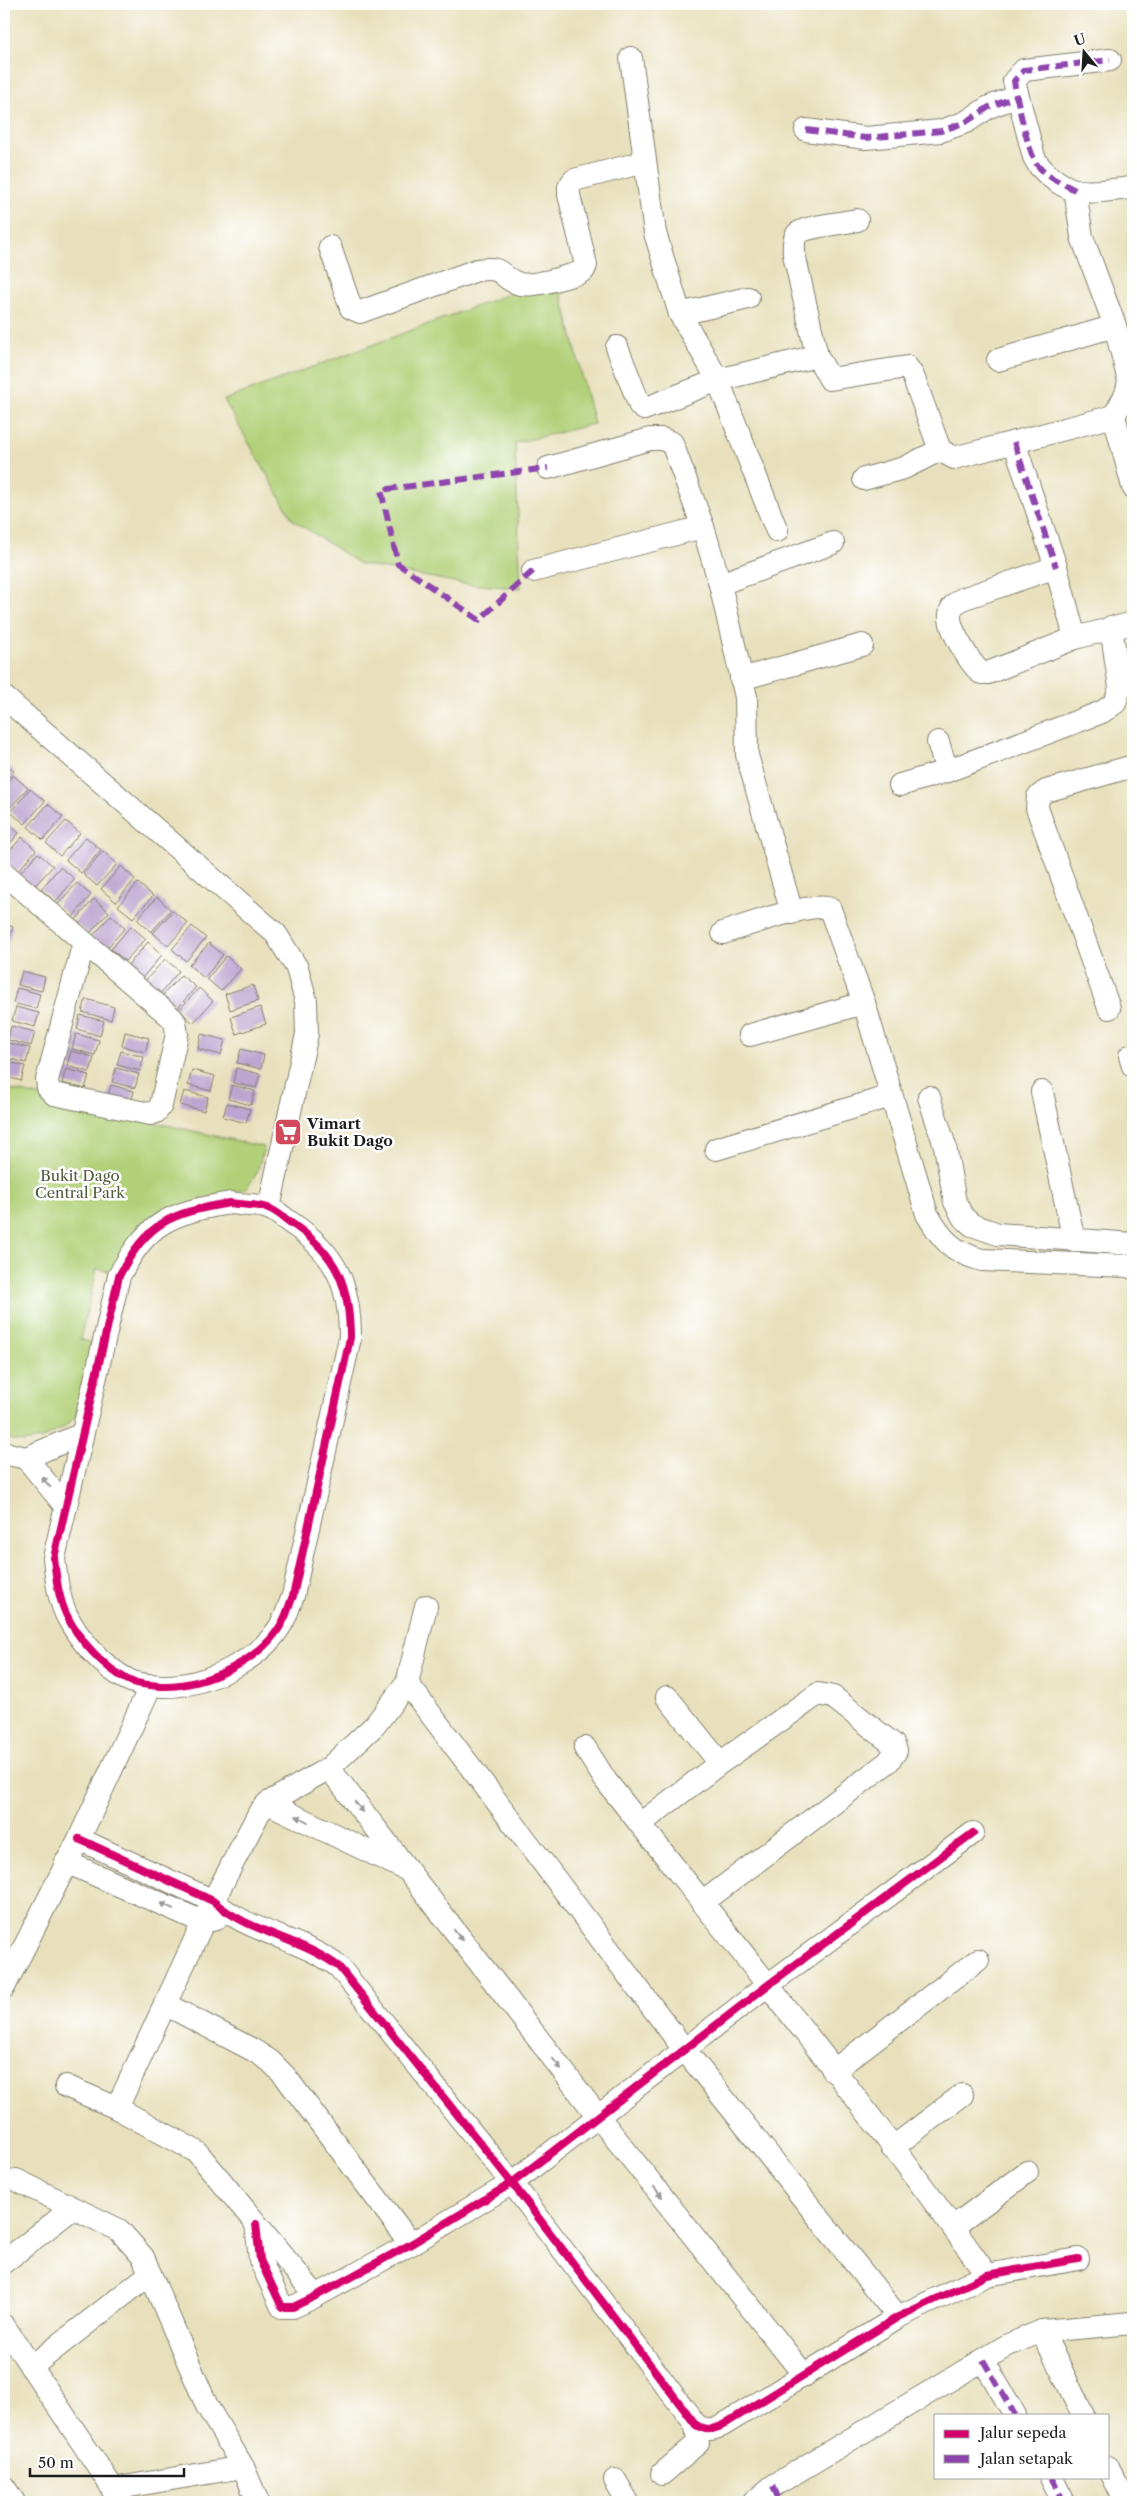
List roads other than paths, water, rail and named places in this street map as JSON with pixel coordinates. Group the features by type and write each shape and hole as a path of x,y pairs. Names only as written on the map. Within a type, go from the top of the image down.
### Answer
{"street":[{"path":"631,58 655,233 680,314 718,380 776,530"},
{"path":"1110,60 1024,70 1014,81 1016,97 1038,167 1048,176 1075,190 1133,188"},
{"path":"806,130 866,138 941,131 966,122 989,107 1016,97"},
{"path":"330,247 351,308 360,312 477,270 492,268 501,271 520,284 529,285 580,273 586,265 569,195 570,187 574,180 644,162"},
{"path":"1075,190 1082,238 1115,326 1129,381 1126,394 1114,416 1133,488"},
{"path":"857,220 805,230 797,234 794,242 794,254 816,356 830,379 907,367 913,376 940,450 954,458 961,458 1114,416"},
{"path":"680,314 748,298"},
{"path":"998,360 1115,326"},
{"path":"617,347 640,406 644,409 718,380 816,356"},
{"path":"548,468 650,439 662,439 672,443 677,452 720,584 746,698 747,755 792,913"},
{"path":"1014,442 1056,567 1075,638"},
{"path":"864,479 904,468 940,450"},
{"path":"533,571 703,527"},
{"path":"720,584 833,543"},
{"path":"1056,567 962,599 954,604 950,612 951,624 973,666 980,673 988,673 1075,638 1133,623"},
{"path":"900,785 947,771 1102,712 1115,703 1120,688 1111,628"},
{"path":"742,678 862,645"},
{"path":"4,697 276,934 296,968 306,1001 307,1034 269,1208"},
{"path":"938,742 947,771"},
{"path":"1109,1008 1037,808 1038,798 1046,791 1133,766"},
{"path":"4,873 84,942 175,1022 177,1034 161,1105 156,1112 150,1114 54,1094 48,1088 47,1080 84,942"},
{"path":"723,933 823,906 830,909 864,1003 927,1214 941,1237 963,1255 982,1260 1127,1266 1133,1268"},
{"path":"750,1035 864,1003"},
{"path":"1042,1092 1074,1241"},
{"path":"716,1149 891,1096"},
{"path":"929,1097 945,1146 955,1202 962,1217 972,1225 998,1234 1133,1244"},
{"path":"230,1203 269,1208 313,1238 334,1263 344,1285 350,1315 350,1338 293,1596 285,1619 268,1640 248,1659 224,1673 192,1682 176,1686 151,1685 129,1680 107,1664 82,1640 66,1614 56,1585 54,1558 82,1434 120,1276 133,1249 153,1229 179,1215 200,1208 230,1203"},
{"path":"4,1453 26,1458 82,1434"},
{"path":"26,1458 66,1507"},
{"path":"117,2108 203,1922 221,1908 260,1811 268,1803 329,1768 375,1725 407,1682 426,1606"},
{"path":"407,1682 684,2049 898,2318"},
{"path":"4,1988 78,1840 151,1685"},
{"path":"640,1824 720,1762 818,1694 833,1698 894,1745 896,1751 888,1762 702,1903"},
{"path":"667,1697 720,1762"},
{"path":"585,1748 606,1781 768,1986 953,2227 987,2275"},
{"path":"329,1768 597,2115 805,2376"},
{"path":"268,1803 408,1871"},
{"path":"256,2224 260,2260 282,2307 293,2307 316,2296 411,2244 512,2183 597,2115 973,1833"},
{"path":"78,1840 325,1956 340,1967 512,2183 696,2424 703,2429 712,2430 724,2425 898,2318 987,2275 1078,2259"},
{"path":"66,1862 203,1922"},
{"path":"833,2071 978,1960"},
{"path":"165,2004 270,2061 285,2076 411,2244"},
{"path":"66,2086 117,2108 197,2152 316,2296"},
{"path":"892,2148 962,2095"},
{"path":"953,2227 1027,2172"},
{"path":"16,2180 119,2230 143,2256 207,2406 243,2467 258,2502"},
{"path":"4,2262 73,2208"},
{"path":"31,2367 150,2274"},
{"path":"754,2502 777,2494 1008,2345 1042,2332 1133,2323"},
{"path":"4,2326 117,2495 243,2467"},
{"path":"1042,2332 1083,2414"},
{"path":"983,2360 1014,2414"},
{"path":"662,2474 698,2443 696,2424"},
{"path":"1110,2471 1126,2502"},
{"path":"1052,2478 1064,2502"},
{"path":"614,2480 628,2502"}],"place":[{"name":"Vimart Bukit Dago","path":"288,1132"}],"park label":[{"name":"Bukit Dago Central Park","path":"80,1184"}]}
